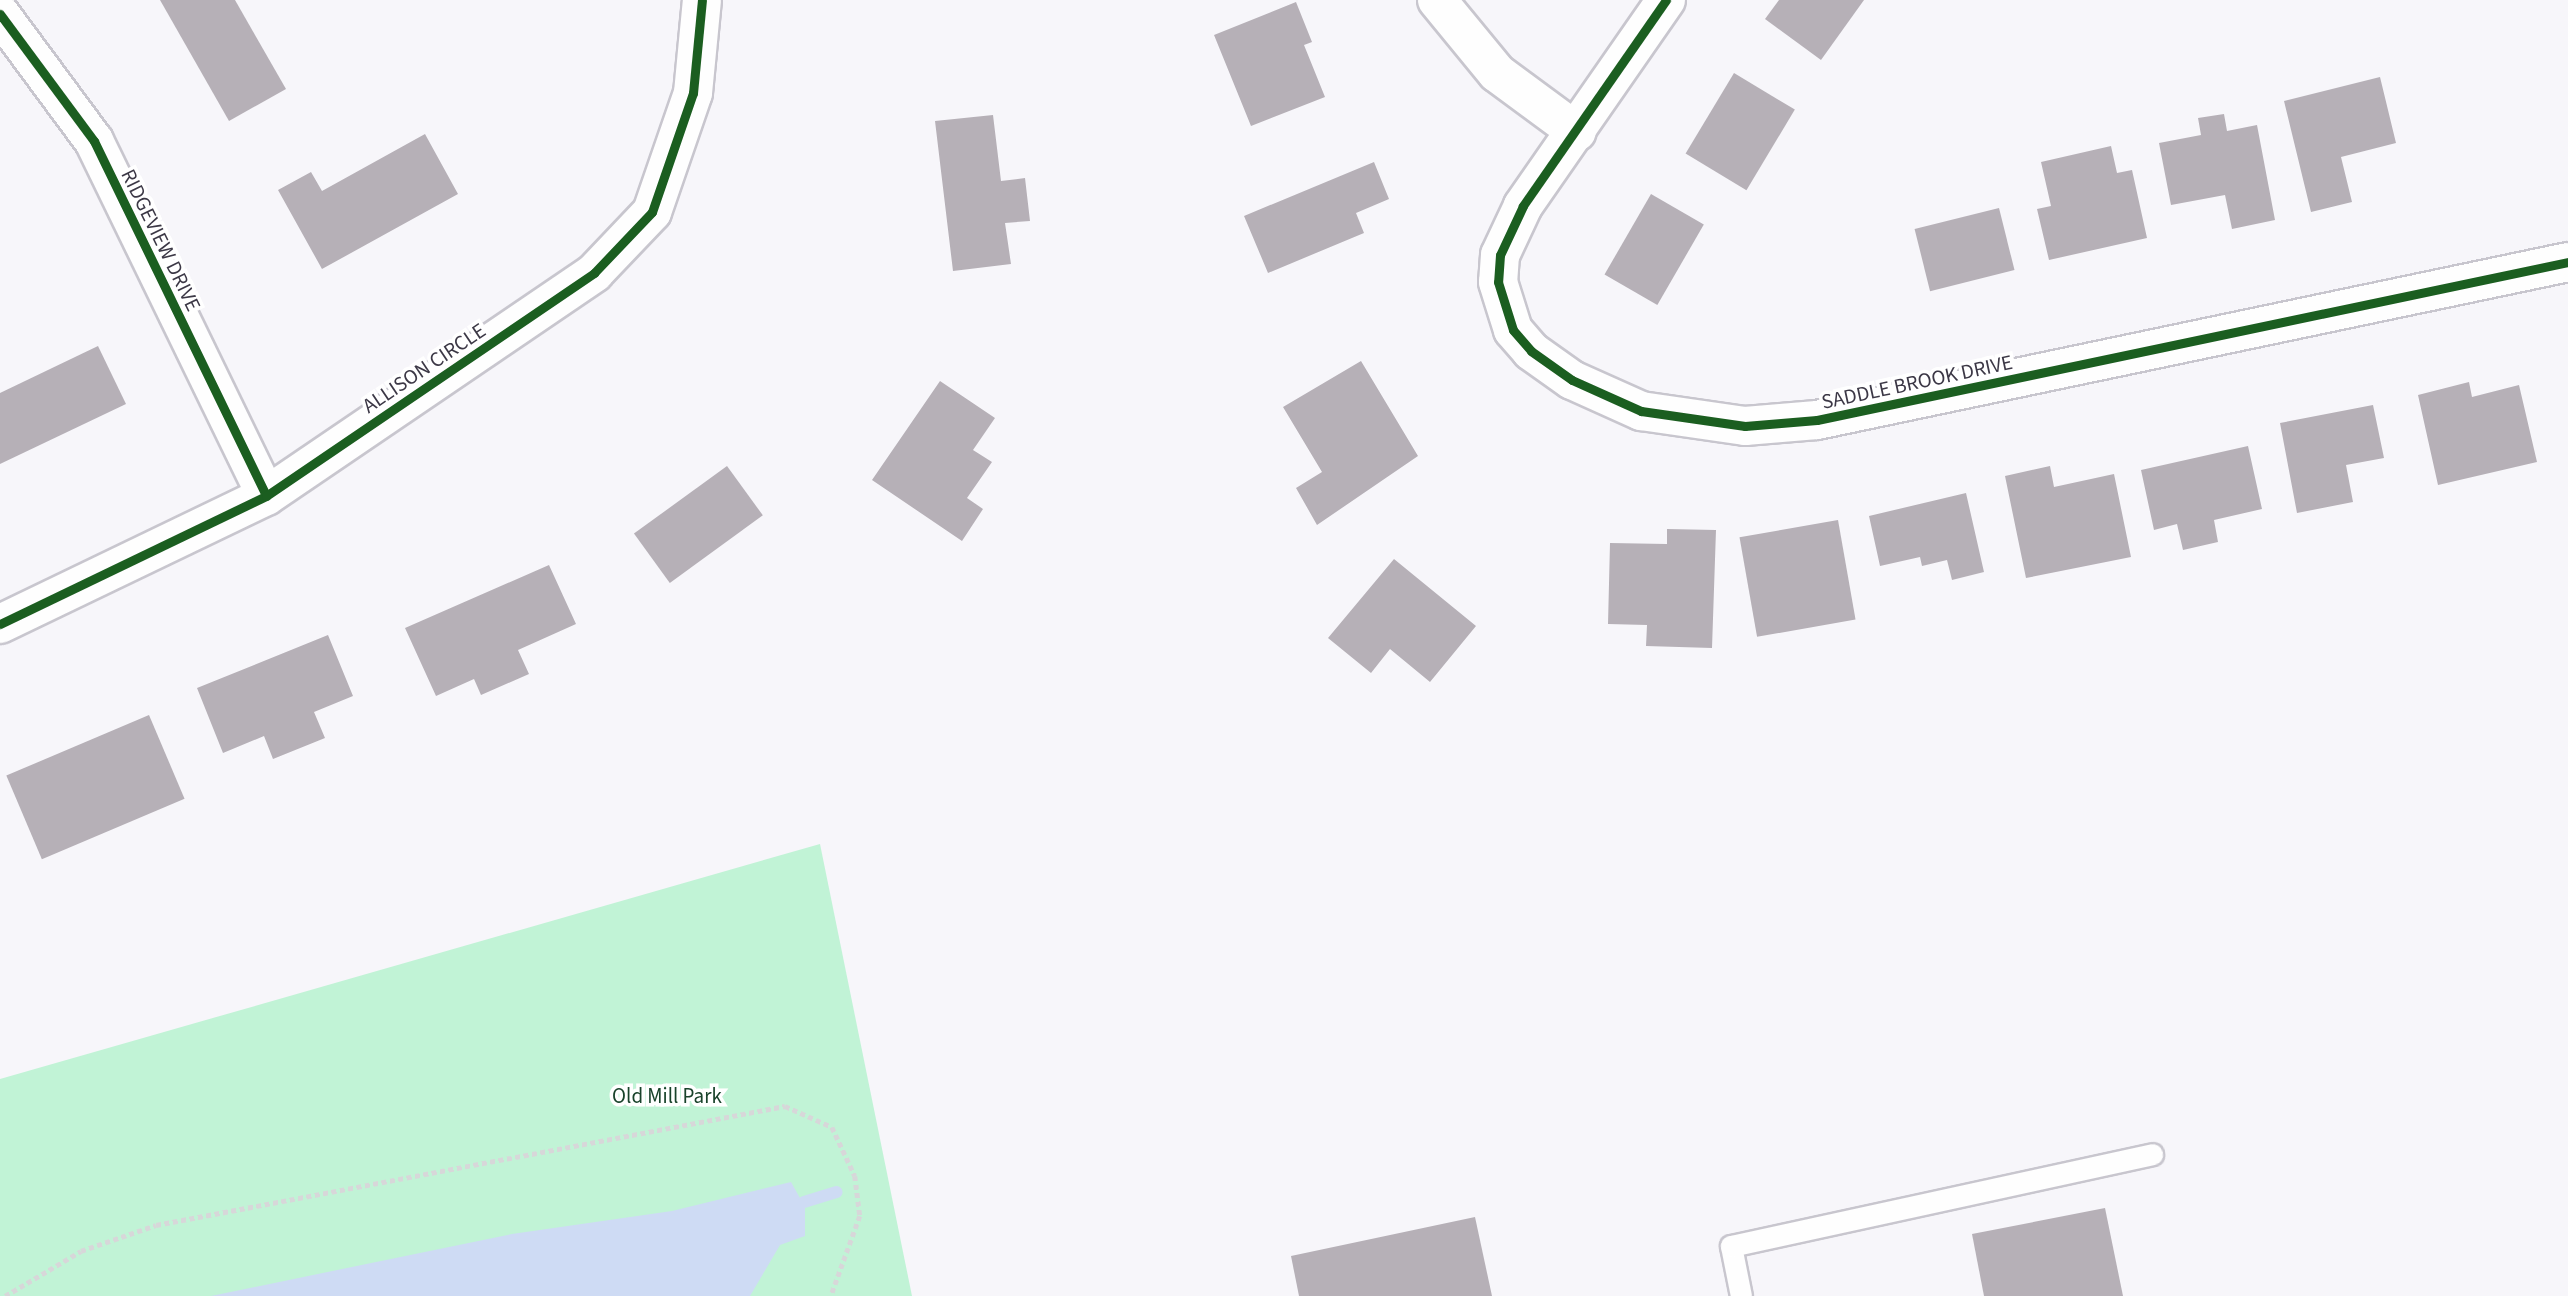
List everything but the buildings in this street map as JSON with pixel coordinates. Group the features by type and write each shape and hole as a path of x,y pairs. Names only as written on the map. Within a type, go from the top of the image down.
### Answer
{"street":[{"name":"ALLISON CIRCLE","path":"0,624 266,496 594,273 652,212 693,93 702,0"},
{"path":"1437,0 1497,73 1577,132"},
{"name":"SADDLE BROOK DRIVE","path":"1666,0 1508,231 1498,282 1503,307 1531,351 1572,380 1641,411 1711,424 1782,425 1852,414 2568,262"},
{"name":"RIDGEVIEW DRIVE","path":"0,14 94,141 266,496"}],"lane":[{"path":"1741,1296 1731,1246 2152,1154"}],"path":[{"path":"5,1296 81,1251 156,1226 785,1106 832,1127 856,1176 860,1216 831,1296"}],"green space":[{"name":"Old Mill Park","path":"820,844 912,1296 0,1296 0,1079"}],"water":[{"path":"791,1182 805,1207 805,1236 780,1245 750,1296 211,1296 512,1234 672,1211"}],"waterway":[{"path":"804,1202 836,1192"}],"cycle path":[{"path":"0,624 266,496 594,273 652,212 693,93 702,0"},
{"path":"1666,0 1523,206 1500,255 1498,282 1513,330 1531,351 1572,380 1641,411 1745,426 1817,420 2568,262"},
{"path":"0,14 94,141 266,496"}]}
